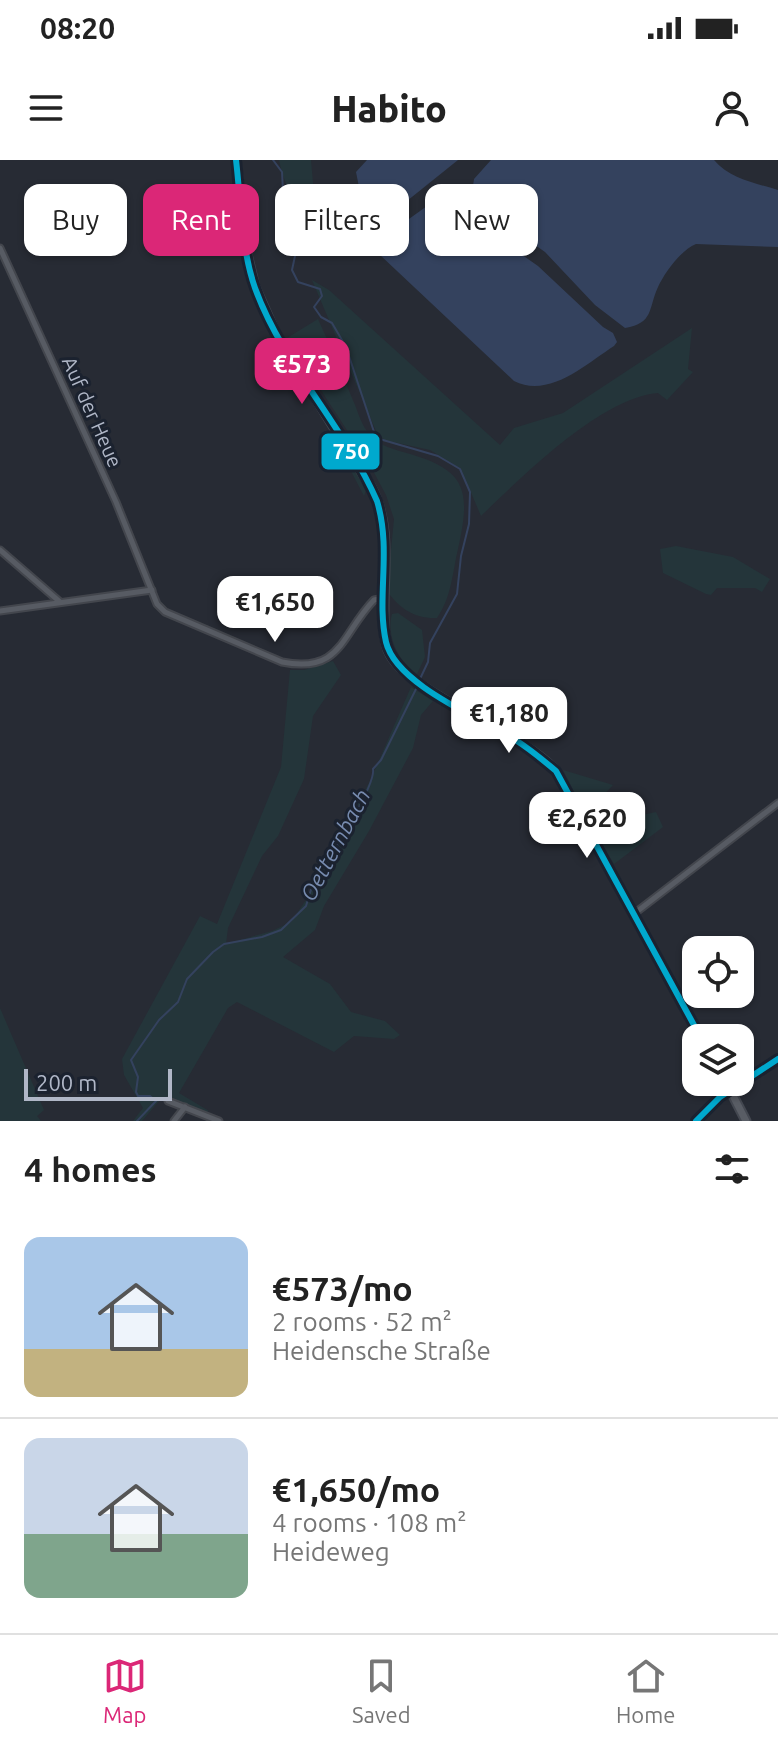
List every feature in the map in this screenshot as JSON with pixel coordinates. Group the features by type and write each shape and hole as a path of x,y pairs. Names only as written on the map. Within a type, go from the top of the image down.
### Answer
{"main road":[{"path":"236,160 246,250 262,305 380,507 384,537 384,638 388,650 401,670 412,679 533,751 549,764 563,782 694,1024"},
{"path":"733,1096 746,1121"}],"street":[{"name":"Auf der Heue","path":"0,248 116,502 152,590"},
{"path":"0,550 60,602"},
{"path":"0,611 152,590 157,604 165,612 298,666 314,665 325,659 341,646 369,605 374,600 384,598"},
{"path":"635,913 778,803"},
{"path":"754,1075 778,1059"},
{"path":"696,1121 722,1096"},
{"path":"168,1101 219,1121"},
{"path":"174,1121 185,1107"}],"shaded area":[{"path":"279,160 311,160 313,184 287,184"},
{"path":"312,280 329,290 500,445 514,428 563,413 692,328 688,369 693,372 667,400 658,393 635,398 587,424 540,461 481,516 461,469 430,450 384,440 376,431"},
{"path":"318,319 360,419 371,435 388,447 440,466 459,484 464,510 462,528 449,593 437,618 409,612 387,591 394,519 386,495 287,338"},
{"path":"329,410 371,476 364,496 330,431"},
{"path":"676,546 733,557 770,579 762,592 755,588 717,588 711,595 706,594 663,573 660,549"},
{"path":"398,613 422,630 425,657 417,674 404,663 392,639 392,614"},
{"path":"333,661 341,675 313,716 304,779 278,836 262,856 228,928 226,944 272,931 291,922 370,781 411,687 433,701 421,715 413,748 324,906 315,930 283,957 330,984 351,1012 385,1021 400,1035 394,1039 354,1036 334,1052 237,1002 228,1008 179,1093 209,1111 204,1113 177,1102 160,1100 142,1121 133,1121 143,1108 124,1075 122,1059 200,916 217,924 281,767 290,670 304,670"},
{"path":"563,770 613,785 595,804 601,819 591,826"},
{"path":"656,812 663,827 614,864 594,831 614,821"},
{"path":"0,1008 44,1110 37,1116 41,1121 0,1121"}],"water":[{"path":"367,160 458,160 409,199 409,184 358,184 356,172"},
{"path":"491,160 714,160 735,176 778,190 778,247 696,244 690,247 665,275 646,319 625,328 595,305 538,247 538,184 473,184"},
{"path":"425,207 425,256 524,256 613,333 617,342 579,370 554,383 540,386 514,381 381,256 409,256 409,219"}],"waterway":[{"name":"Oetternbach","path":"273,160 282,172 283,191 294,205 299,222 287,236 295,256 292,270 298,282 320,289 322,296 314,307 321,317 332,323 346,347 376,438 438,456 460,469 470,492 469,524 461,556 457,594 430,643 428,662 419,681"},
{"name":"Oetternbach","path":"137,1121 156,1101 150,1096 138,1096 138,1077 131,1060 159,1020 178,1002 187,979 213,952 224,944 281,930 306,906 313,883 319,880 319,871 361,804 373,769 381,760 417,687"}],"transit line":[{"name":"750","path":"236,160 244,241 255,288 281,343 348,447 377,501 384,556 383,625 393,658 423,686 517,741 556,771 693,1024"},
{"name":"750","path":"696,1121 720,1097 778,1059"}]}
